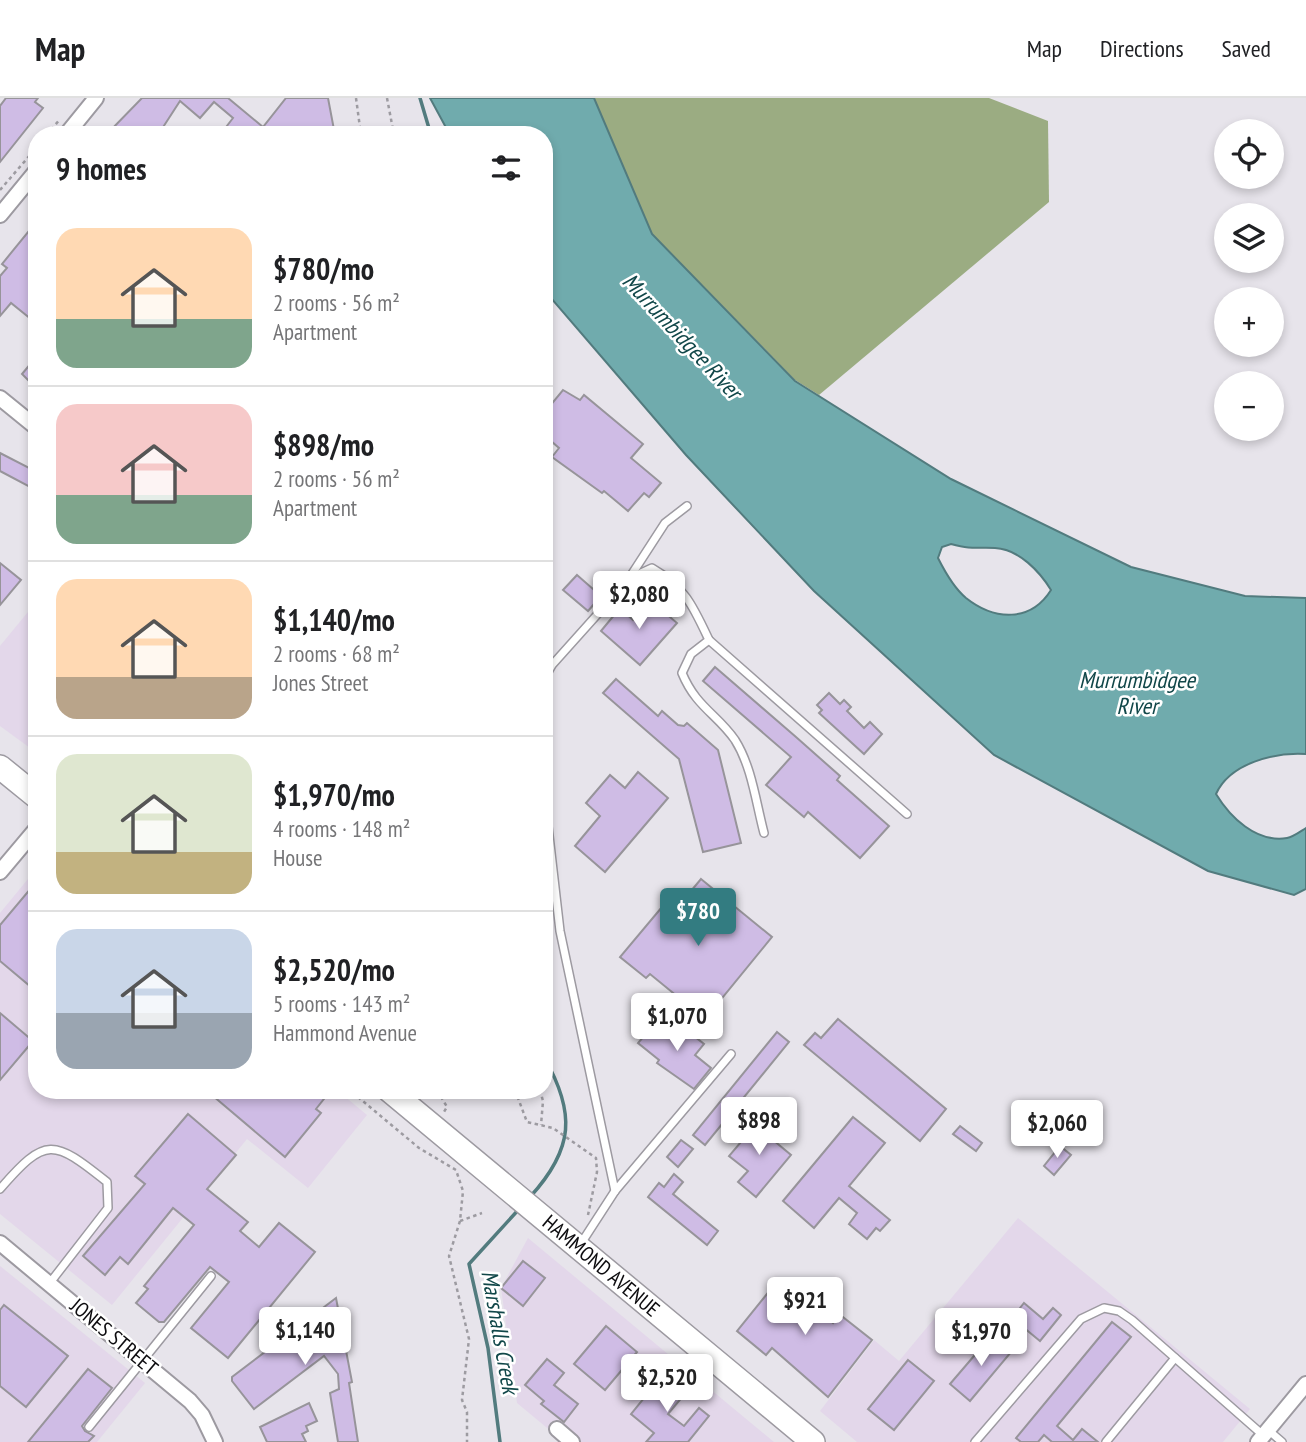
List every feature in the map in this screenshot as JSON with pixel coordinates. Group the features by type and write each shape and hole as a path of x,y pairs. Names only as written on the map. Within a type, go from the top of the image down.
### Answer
{"highway":[{"path":"0,767 28,790"},
{"name":"HAMMOND AVENUE","path":"400,1099 813,1442"}],"street":[{"path":"73,126 96,98"},
{"path":"0,215 28,181"},
{"path":"0,398 28,421"},
{"path":"0,872 28,839"},
{"name":"JONES STREET","path":"0,1243 190,1401 202,1415 215,1442"},
{"path":"1263,1436 1306,1384"},
{"path":"557,1429 572,1442"}],"lane":[{"path":"553,664 630,578 665,523 687,506"},
{"path":"630,578 652,568 674,581 687,597 709,640 907,814"},
{"path":"709,640 691,654 682,673 690,693 734,739 746,763 764,833"},
{"path":"553,875 559,931 615,1191"},
{"path":"578,1247 615,1191 731,1054"},
{"path":"0,1189 28,1157 53,1149 70,1153 107,1182 108,1208 49,1284"},
{"path":"89,1427 211,1276"},
{"path":"975,1442 1082,1319 1092,1311 1104,1308 1119,1311 1263,1436 1282,1442"},
{"path":"1105,1442 1175,1358"}],"path":[{"path":"356,98 360,126"},
{"path":"387,98 392,126"},
{"path":"0,190 28,157"},
{"path":"360,1099 419,1148 456,1170 463,1191 460,1221 449,1256 469,1339 462,1400 467,1412 467,1442"},
{"path":"444,1099 447,1107"},
{"path":"518,1099 527,1122 553,1128 590,1153 597,1164 588,1210 592,1227"},
{"path":"541,1125 542,1099"},
{"path":"419,1148 425,1139"},
{"path":"460,1221 482,1213"}],"shaded area":[{"path":"28,612 28,746 0,726 0,646"},
{"path":"28,879 28,1099 348,1099 367,1115 308,1188 247,1139 112,1305 0,1214 0,913"},
{"path":"1018,1218 1250,1409 1223,1442 857,1442 820,1411 874,1340 899,1361"},
{"path":"528,1238 774,1442 564,1442 517,1403 501,1288"},
{"path":"0,1266 145,1383 97,1442 0,1442"}],"green space":[{"path":"594,98 989,98 1048,121 1049,202 819,395 795,380 652,234"}],"water":[{"name":"Murrumbidgee River","path":"430,98 594,98 652,234 795,381 951,479 1131,567 1245,596 1306,598 1306,754 1281,755 1242,767 1223,783 1216,794 1236,819 1265,836 1287,838 1306,828 1306,889 1294,895 1208,871 994,755 814,591 686,455 553,300 553,126 445,126","holes":["951,544 970,548 995,548 1012,552 1035,569 1051,590 1043,600 1023,613 1000,614 977,606 958,589 938,558 942,547"]}],"building":[{"path":"6,98 38,98 35,102 43,108 0,162 0,106"},
{"path":"142,98 228,98 262,126 227,126 233,118 214,102 200,118 180,101 164,126 115,126"},
{"path":"286,98 328,98 333,126 264,126"},
{"path":"28,232 28,317 11,303 0,316 0,276 7,268 2,264"},
{"path":"28,367 28,380 22,374"},
{"path":"563,390 580,400 584,395 643,444 631,458 661,483 649,497 644,493 628,511 604,491 602,493 553,458 559,448 553,443 553,402"},
{"path":"0,453 28,467 28,486 0,471"},
{"path":"0,563 21,580 0,605"},
{"path":"577,575 601,596 588,611 563,590"},
{"path":"650,600 677,623 640,665 601,631 620,608 633,620"},
{"path":"715,667 840,776 837,780 889,826 860,858 808,812 804,817 766,785 791,757 703,681"},
{"path":"616,679 658,716 662,711 678,725 684,726 687,723 718,750 741,843 703,852 679,759 603,693"},
{"path":"829,693 840,704 844,700 851,707 847,711 864,728 870,722 882,734 864,754 819,713 822,710 817,705"},
{"path":"638,772 668,798 605,872 575,846 600,816 586,803 610,775 625,788"},
{"path":"701,879 772,937 705,1019 650,974 646,978 620,957 662,907 671,915"},
{"path":"28,892 28,984 0,961 0,925"},
{"path":"0,1013 28,1037 28,1047 0,1080"},
{"path":"838,1019 946,1109 920,1141 804,1045 815,1033 821,1038"},
{"path":"656,1022 671,1036 680,1025 704,1044 695,1055 711,1068 694,1089 657,1063 659,1060 638,1043"},
{"path":"777,1032 789,1042 705,1145 693,1135"},
{"path":"217,1099 324,1099 316,1109 321,1113 285,1157"},
{"path":"188,1114 236,1155 207,1189 248,1222 240,1231 259,1247 279,1223 315,1252 228,1358 191,1328 229,1282 210,1267 164,1322 159,1322 136,1303 148,1289 144,1286 194,1225 173,1208 128,1264 120,1257 105,1275 83,1256 145,1184 135,1176"},
{"path":"763,1116 775,1126 767,1135 791,1155 756,1197 738,1182 748,1171 729,1156"},
{"path":"853,1117 885,1143 849,1186 890,1220 880,1231 876,1228 867,1239 849,1224 857,1213 839,1198 814,1228 783,1201"},
{"path":"960,1126 982,1143 976,1151 953,1134"},
{"path":"681,1140 693,1149 678,1167 667,1157"},
{"path":"1060,1146 1071,1155 1054,1175 1044,1166"},
{"path":"674,1174 683,1182 673,1194 718,1231 707,1245 648,1197 659,1183 664,1187"},
{"path":"523,1261 545,1278 523,1306 501,1288"},
{"path":"779,1279 833,1323 839,1314 872,1340 828,1397 772,1348 766,1355 737,1331"},
{"path":"336,1298 352,1382 349,1383 358,1442 338,1442 330,1393 339,1389 338,1374 324,1356 254,1409 232,1381 232,1377"},
{"path":"1024,1303 1043,1319 1053,1308 1061,1315 1040,1341 1012,1318"},
{"path":"4,1305 68,1356 26,1407 0,1386 0,1310"},
{"path":"1112,1322 1131,1337 1057,1426 1073,1440 1082,1429 1098,1442 1052,1442 1044,1435 1038,1442 1021,1442 1016,1438"},
{"path":"606,1326 637,1352 605,1390 574,1364"},
{"path":"992,1335 1012,1351 970,1401 950,1384"},
{"path":"547,1359 564,1373 554,1385 578,1404 564,1422 541,1404 544,1401 525,1385"},
{"path":"908,1360 934,1381 894,1430 868,1409"},
{"path":"88,1369 112,1388 82,1426 94,1436 88,1442 28,1442"},
{"path":"661,1377 666,1380 668,1378 682,1389 680,1392 684,1395 668,1414 684,1426 699,1408 709,1416 688,1442 646,1442 654,1433 631,1414"},
{"path":"309,1403 317,1421 306,1426 308,1431 302,1434 306,1442 267,1442 260,1427"}],"waterway":[{"name":"Marshalls Creek","path":"420,98 428,126"},
{"name":"Marshalls Creek","path":"530,1197 555,1163 566,1130 562,1096 553,1075"},
{"name":"Marshalls Creek","path":"500,1442 488,1348 469,1264 520,1208"}]}
